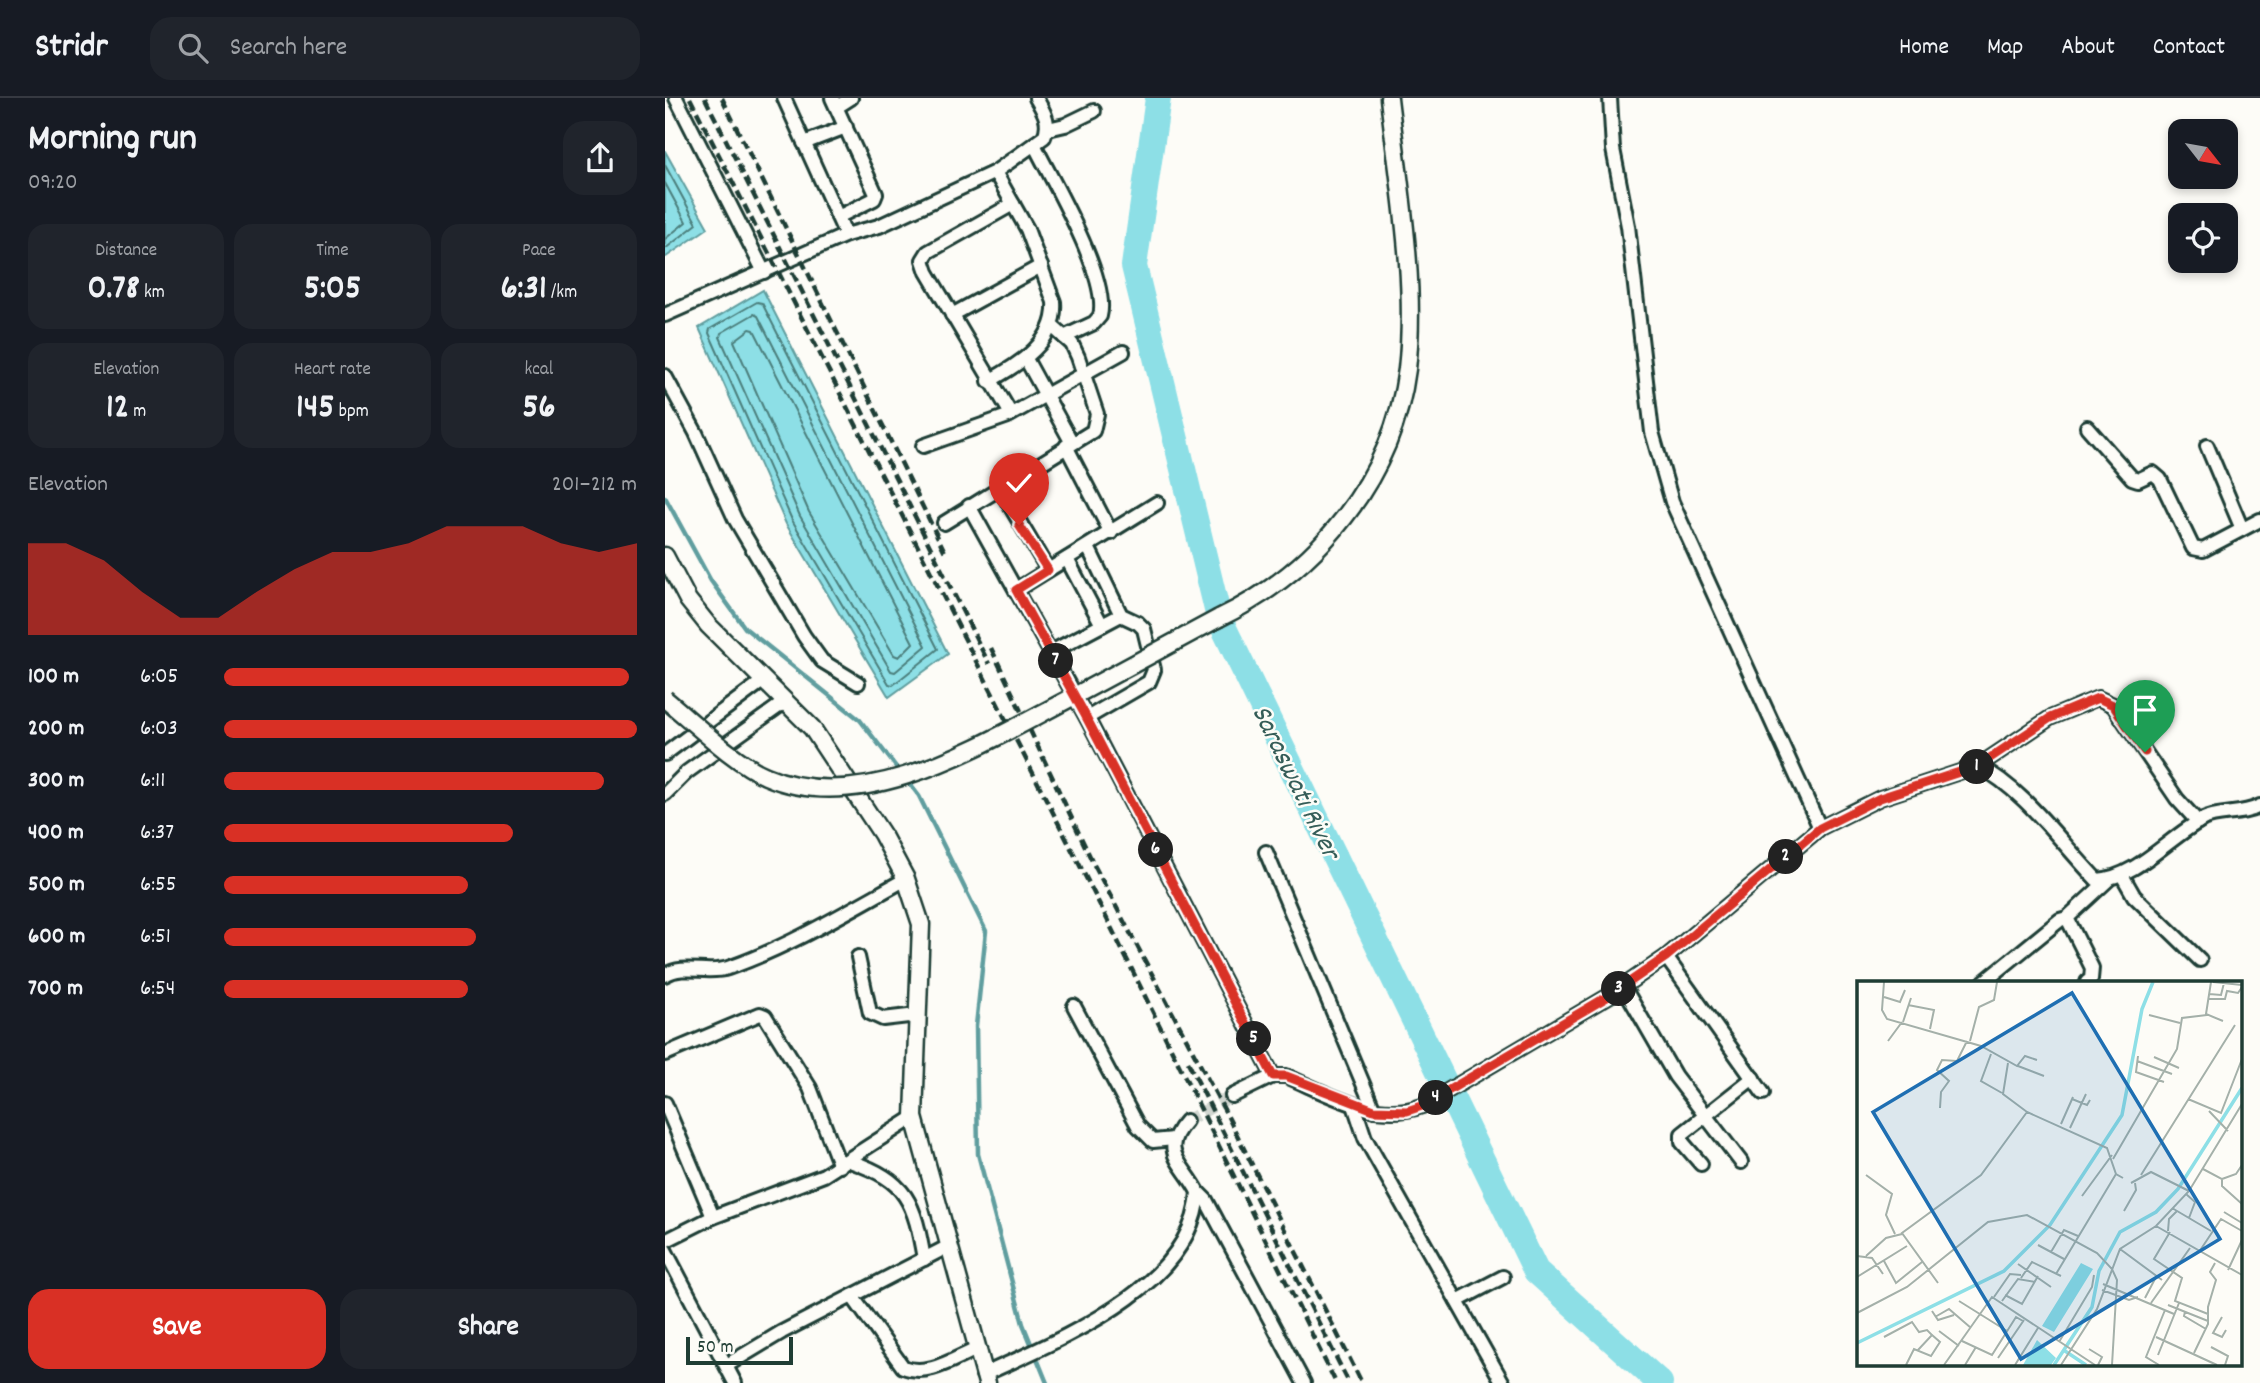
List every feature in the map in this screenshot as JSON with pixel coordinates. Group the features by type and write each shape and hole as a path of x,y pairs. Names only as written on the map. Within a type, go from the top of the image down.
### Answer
{"street":[{"path":"676,98 764,272"},
{"path":"784,98 846,235"},
{"path":"838,217 874,199 876,194 834,102 851,98"},
{"path":"665,315 846,235 879,226 995,172 1044,137 1048,128 1046,116 1036,98"},
{"path":"665,699 702,731 765,776 788,783 833,788 895,780 954,760 1256,601 1299,566 1358,504 1386,446 1407,369 1406,245 1389,98"},
{"path":"1610,98 1613,149 1628,226 1652,432 1669,490 1820,828"},
{"path":"1048,128 1065,125 1094,111"},
{"path":"804,143 846,127"},
{"path":"1034,144 1085,247 1100,288 1100,316 1094,323 1064,337"},
{"path":"989,381 1026,359 1052,326 1054,302 1013,204 995,172"},
{"path":"1011,414 989,381 927,272 923,260 928,252 1013,204"},
{"path":"952,315 1041,266"},
{"path":"944,523 1093,431 1097,424 1097,414 1072,344 1052,326"},
{"path":"923,446 1011,414 1123,352"},
{"path":"1026,359 1047,394 1111,533"},
{"path":"665,376 696,433 735,519 804,636 822,661 858,683"},
{"path":"2087,427 2132,478 2138,480 2153,473 2160,479 2193,548 2203,550 2260,520"},
{"path":"2207,446 2242,529"},
{"path":"999,487 1048,570"},
{"path":"1016,590 1157,503"},
{"path":"969,506 1087,718 1273,1076"},
{"path":"1087,718 1149,682 1153,677 1150,648 1144,629 1121,615 1088,547"},
{"path":"665,555 688,600 702,617 813,728 882,834 906,879 921,924 914,1117 985,1379 1085,1325 1129,1297 1182,1245 1191,1229 1198,1192"},
{"path":"1067,559 1102,625"},
{"path":"1051,652 1121,615"},
{"path":"665,754 764,680"},
{"path":"1233,1096 1273,1076 1286,1076 1354,1105 1374,1110 1407,1111 1422,1106 1454,1090 1666,957 1820,828 1880,798 1978,766 2050,718 2098,698 2113,705 2178,799 2199,822"},
{"path":"665,794 687,772 786,701"},
{"path":"1978,766 1994,774 2014,791 2097,880 2122,876 2199,822 2213,816 2241,814 2260,806"},
{"path":"1266,852 1374,1110"},
{"path":"2122,876 2134,896 2200,960"},
{"path":"667,969 717,971 746,961 802,937 906,879"},
{"path":"1985,981 2060,920 2067,918 2108,880"},
{"path":"2067,918 2092,968 2088,981"},
{"path":"858,957 870,1013 883,1019 917,1015"},
{"path":"1666,957 1763,1093"},
{"path":"1623,986 1642,1024 1705,1116 1741,1161"},
{"path":"1075,1006 1138,1126 1153,1141 1174,1139"},
{"path":"665,1054 760,1014 765,1016 810,1088 845,1163 886,1175 909,1198 917,1220 924,1259"},
{"path":"1701,1164 1681,1138 1753,1078"},
{"path":"665,1103 713,1217"},
{"path":"1354,1105 1365,1138 1457,1301 1499,1382"},
{"path":"665,1241 713,1217 824,1175 914,1117"},
{"path":"1186,1121 1174,1139 1173,1154 1206,1200 1304,1383"},
{"path":"727,1365 949,1246"},
{"path":"665,1250 735,1383"},
{"path":"1457,1301 1503,1277"},
{"path":"852,1296 903,1367 926,1371 977,1349"}],"water":[{"path":"665,151 708,228 666,257 665,256"},
{"path":"763,290 948,654 889,697 786,524 699,328"}],"waterway":[{"name":"Saraswati River","path":"1158,98 1134,266 1219,618 1536,1271 1660,1383"},
{"path":"665,497 711,581 745,628 860,720 900,772"},
{"path":"906,779 919,796 986,931 976,1026 978,1154 1023,1324 1047,1383"}],"tunnel":[{"path":"1186,1121 1232,1096"}],"railway":[{"path":"690,98 1104,913 1336,1383"},
{"path":"705,98 989,664"},
{"path":"722,98 946,554"},
{"path":"991,648 1094,865 1228,1117 1362,1383"},
{"path":"1188,1062 1349,1383"}],"route":[{"path":"1019,525 1048,570 1016,590 1084,713 1273,1076 1286,1076 1354,1105 1374,1110 1407,1111 1454,1090 1612,994 1666,957 1820,828 1880,798 1978,766 2050,718 2084,701 2098,698 2113,705 2145,752"}]}
